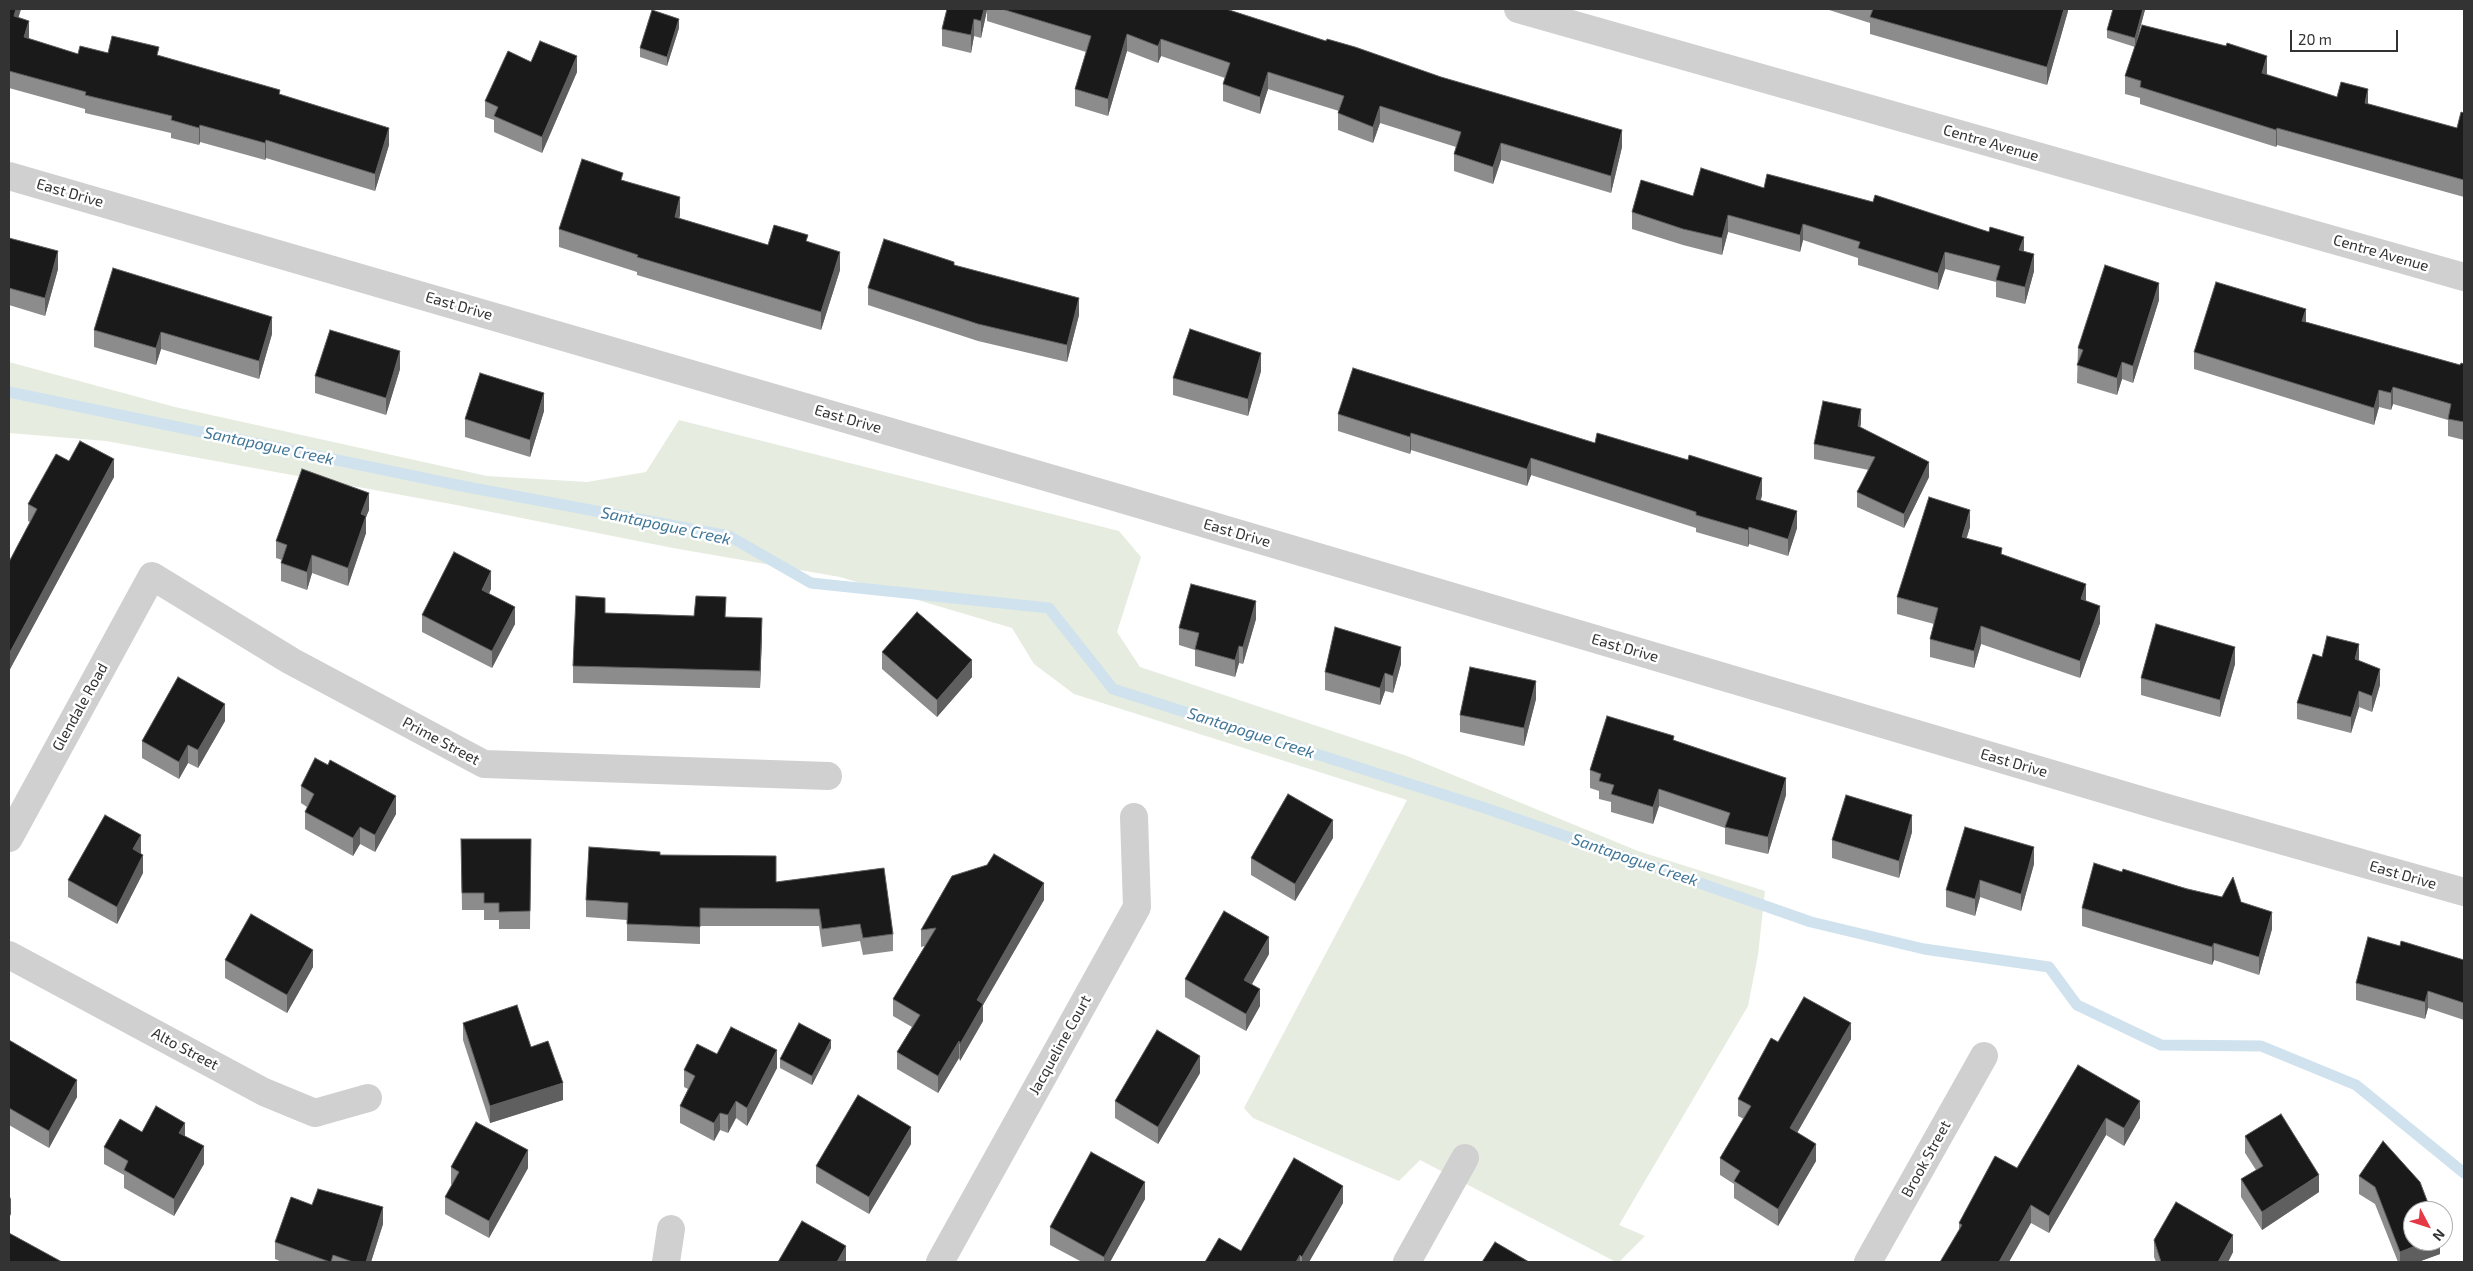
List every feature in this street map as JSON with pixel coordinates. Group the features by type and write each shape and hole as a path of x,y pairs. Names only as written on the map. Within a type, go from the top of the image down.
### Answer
{"street":[{"name":"Centre Avenue","path":"1518,9 2464,277"},
{"name":"East Drive","path":"9,176 1134,503 2167,808 2464,892"},
{"name":"Prime Street","path":"152,576 291,661 484,764 828,776"},
{"name":"Glendale Road","path":"9,838 152,576"},
{"name":"Jacqueline Court","path":"940,1262 1137,907 1134,817"},
{"name":"Alto Street","path":"9,954 264,1092 314,1112 368,1098"},
{"name":"Brook Street","path":"1868,1262 1984,1056"},
{"path":"1407,1262 1466,1158"},
{"path":"666,1262 671,1229"}],"shaded area":[{"path":"9,362 175,407 487,476 587,482 646,472 679,420 1119,531 1141,557 1117,632 1140,667 1407,756 1638,851 1765,891 1758,955 1748,1006 1619,1225 1645,1236 1619,1262 1616,1262 1420,1160 1399,1181 1253,1118 1244,1108 1407,800 1074,694 1034,664 1012,628 840,577 673,548 451,504 106,441 9,433"}],"building":[{"path":"9,9 16,9 14,16 29,21 24,37 78,54 80,46 108,53 112,36 159,47 157,55 280,90 279,94 389,128 375,174 266,140 265,143 200,125 199,128 171,120 172,116 85,95 86,92 9,71"},
{"path":"947,9 984,9 981,21 974,19 971,35 942,29"},
{"path":"1002,9 1226,9 1326,41 1327,39 1355,47 1441,77 1622,130 1611,176 1501,143 1493,167 1454,154 1461,132 1380,106 1373,127 1338,113 1344,96 1268,72 1260,97 1223,84 1230,63 1161,39 1158,46 1127,34 1108,99 1075,89 1091,36"},
{"path":"1873,9 2064,9 2047,67 1870,17"},
{"path":"2113,9 2143,9 2135,38 2107,30"},
{"path":"652,10 679,19 667,57 640,48"},
{"path":"2142,25 2226,46 2227,43 2267,56 2262,73 2337,97 2341,82 2368,89 2365,103 2457,128 2461,112 2464,113 2464,180 2277,128 2276,130 2140,87 2141,81 2125,76"},
{"path":"540,41 577,56 542,137 494,116 498,107 485,101 508,51 531,62"},
{"path":"582,159 623,173 621,180 680,197 675,217 768,245 774,225 808,235 806,241 840,252 821,312 637,257 638,255 559,229"},
{"path":"1701,168 1764,188 1767,174 1873,202 1875,195 1989,232 1990,227 2024,237 2019,250 2034,254 2025,287 1996,280 2000,266 1945,252 1938,273 1858,248 1860,242 1803,224 1800,235 1728,215 1722,238 1683,229 1632,212 1641,180 1693,196"},
{"path":"9,238 58,251 45,298 9,288"},
{"path":"884,239 954,262 954,265 1079,298 1067,345 978,324 868,288"},
{"path":"2105,265 2159,283 2133,366 2122,362 2117,378 2077,365 2083,350 2078,348"},
{"path":"113,268 272,317 259,361 161,332 156,348 94,330"},
{"path":"2216,282 2306,309 2302,321 2460,365 2461,363 2464,364 2464,422 2448,419 2451,404 2393,387 2391,393 2379,390 2374,408 2194,352"},
{"path":"1190,329 1261,353 1248,399 1173,378"},
{"path":"330,330 400,351 386,398 315,376"},
{"path":"1353,368 1595,443 1597,433 1688,460 1689,455 1762,478 1756,499 1797,511 1788,539 1749,527 1748,530 1696,515 1696,512 1531,458 1527,469 1411,433 1410,437 1338,414"},
{"path":"480,373 544,393 530,440 465,419"},
{"path":"1823,401 1861,409 1858,426 1929,462 1904,514 1857,492 1875,457 1814,444"},
{"path":"80,441 114,459 9,654 9,562 37,509 28,504 56,454 69,461"},
{"path":"302,469 369,493 361,514 366,516 348,568 312,555 307,572 281,563 287,545 276,541"},
{"path":"1929,497 1970,510 1962,537 2002,548 2001,554 2086,584 2081,599 2100,606 2080,661 1981,626 1974,651 1930,639 1938,608 1897,597"},
{"path":"454,552 491,571 482,590 515,607 492,651 422,615"},
{"path":"1191,584 1256,601 1243,647 1239,646 1235,660 1195,649 1199,633 1179,628"},
{"path":"576,596 605,598 605,613 694,616 696,596 726,597 725,617 762,618 760,671 573,666"},
{"path":"917,612 972,660 937,700 882,652"},
{"path":"2156,624 2235,647 2220,700 2141,678"},
{"path":"1335,627 1401,647 1393,676 1385,673 1380,688 1325,672"},
{"path":"2327,636 2359,644 2355,659 2380,669 2372,696 2359,691 2351,717 2297,703 2313,654 2322,657"},
{"path":"1470,667 1536,681 1524,728 1460,715"},
{"path":"178,677 225,704 198,750 188,745 179,762 142,741"},
{"path":"1607,716 1674,736 1673,740 1786,778 1768,837 1725,827 1730,813 1659,789 1653,807 1611,794 1614,785 1599,781 1601,774 1590,770"},
{"path":"315,758 328,765 330,760 396,796 375,835 360,827 353,838 305,812 314,794 301,786"},
{"path":"1288,794 1333,820 1295,884 1251,858"},
{"path":"1846,795 1912,815 1899,861 1832,840"},
{"path":"105,815 141,835 133,849 143,855 117,907 68,880"},
{"path":"1965,827 2034,847 2021,894 1980,880 1975,899 1946,890"},
{"path":"461,839 531,839 530,911 499,912 499,903 484,903 484,893 462,893"},
{"path":"589,847 660,852 660,855 776,856 776,882 884,868 893,934 863,938 860,924 822,929 819,909 700,908 700,927 627,924 628,903 586,900"},
{"path":"994,854 1044,883 977,1000 983,1004 960,1044 959,1041 938,1076 897,1052 920,1015 893,999 936,928 921,930 952,876 987,865"},
{"path":"2094,863 2122,872 2123,869 2187,889 2222,897 2233,877 2241,902 2272,912 2259,957 2214,943 2212,947 2082,908"},
{"path":"1224,911 1269,937 1244,980 1260,989 1246,1014 1185,979"},
{"path":"251,914 313,950 287,995 225,960"},
{"path":"2368,937 2400,946 2401,941 2464,960 2464,1003 2428,991 2425,1002 2356,983"},
{"path":"1804,997 1851,1023 1790,1128 1816,1144 1778,1209 1734,1181 1740,1171 1720,1158 1751,1106 1738,1099 1771,1038 1778,1042"},
{"path":"517,1005 531,1047 548,1041 563,1083 490,1106 463,1023"},
{"path":"799,1023 831,1040 812,1076 780,1059"},
{"path":"731,1027 777,1050 747,1108 736,1101 728,1115 720,1113 714,1123 680,1106 695,1076 684,1070 697,1044 717,1054"},
{"path":"1157,1030 1200,1056 1158,1127 1115,1101"},
{"path":"9,1040 77,1080 49,1131 9,1108"},
{"path":"2078,1065 2140,1101 2124,1128 2106,1118 2049,1216 2031,1205 1999,1262 1940,1262 1962,1225 1959,1223 1995,1156 2017,1168"},
{"path":"858,1095 911,1127 869,1197 816,1166"},
{"path":"156,1106 185,1123 179,1133 204,1146 174,1199 124,1170 128,1161 104,1147 120,1119 142,1132"},
{"path":"2281,1114 2319,1175 2262,1212 2241,1179 2263,1166 2245,1136"},
{"path":"476,1122 528,1150 489,1221 445,1197 459,1172 451,1167"},
{"path":"2383,1141 2420,1182 2427,1201 2403,1201 2403,1251 2400,1252 2375,1187 2359,1176"},
{"path":"1091,1152 1145,1182 1104,1257 1050,1227"},
{"path":"1294,1158 1343,1186 1302,1257 1300,1255 1296,1262 1205,1262 1219,1238 1241,1251"},
{"path":"318,1189 383,1207 366,1262 353,1262 333,1255 330,1262 275,1242 291,1197 312,1205"},
{"path":"2176,1202 2233,1235 2218,1262 2161,1262 2154,1240"},
{"path":"802,1221 846,1246 837,1262 778,1262"},
{"path":"9,1233 62,1262 9,1262"},
{"path":"1495,1242 1529,1262 1482,1262"}],"waterway":[{"name":"Santapogue Creek","path":"9,392 462,486 729,536 811,583 1049,608 1113,689 1485,808 1811,922 1924,949 2049,967 2077,1005 2161,1045 2261,1046 2356,1085 2464,1173"}]}
